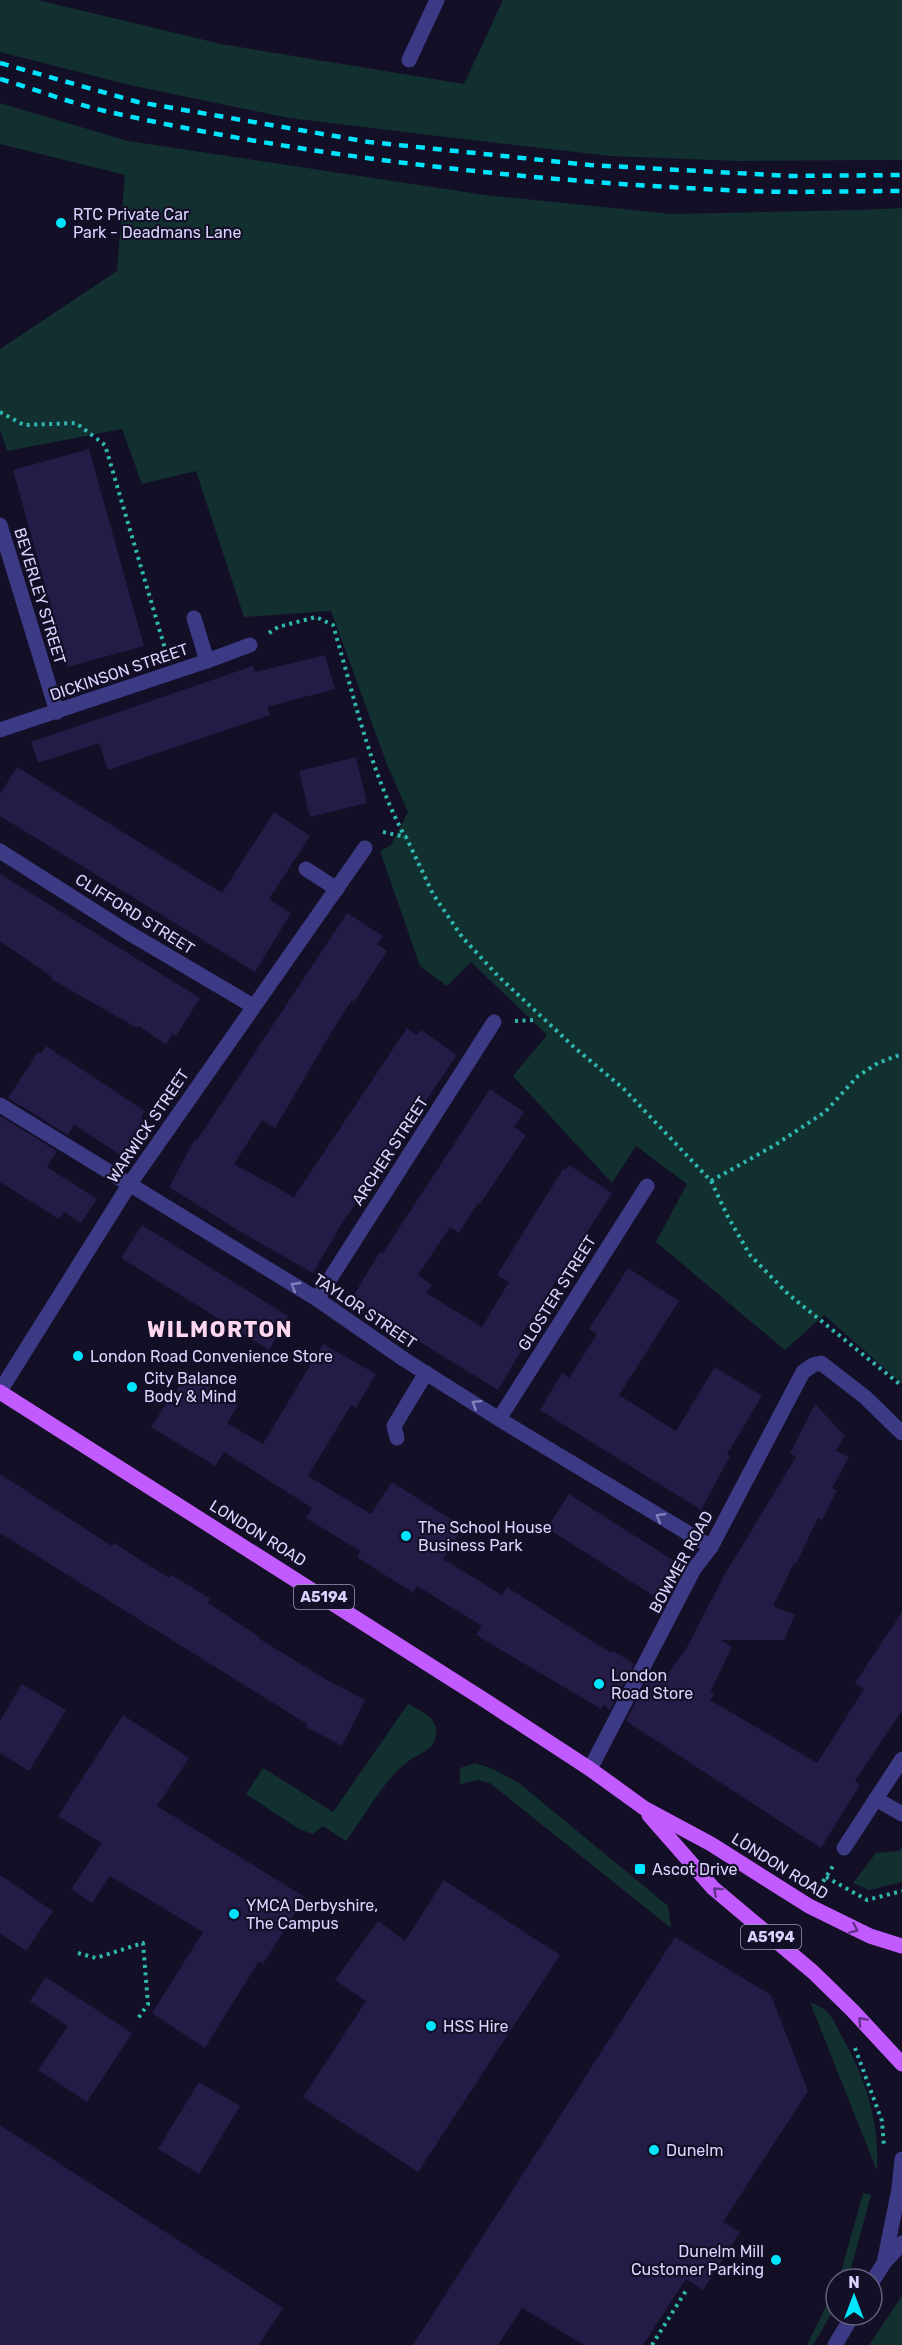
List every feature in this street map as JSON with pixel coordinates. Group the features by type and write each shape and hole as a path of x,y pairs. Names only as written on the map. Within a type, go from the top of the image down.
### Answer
{"main road":[{"name":"LONDON ROAD","path":"0,1391 590,1769 644,1808 711,1844 808,1906 870,1936 902,1946"},
{"name":"LONDON ROAD","path":"644,1808 688,1862 713,1888 813,1972 902,2064"}],"street":[{"path":"409,60 437,0"},
{"name":"BEVERLEY STREET","path":"0,525 57,712"},
{"path":"194,618 207,661"},
{"name":"DICKINSON STREET","path":"0,730 250,645"},
{"name":"WARWICK STREET","path":"0,1391 129,1185 365,848"},
{"name":"CLIFFORD STREET","path":"0,851 129,933 253,1006"},
{"path":"306,869 336,889"},
{"name":"ARCHER STREET","path":"317,1299 494,1022"},
{"name":"TAYLOR STREET","path":"0,1105 317,1299 499,1419 711,1547"},
{"name":"GLOSTER STREET","path":"499,1419 647,1186"},
{"name":"BOWMER ROAD","path":"590,1769 694,1569 711,1547 803,1372 821,1363 865,1397 902,1433"},
{"path":"397,1438 394,1426 426,1373"},
{"path":"844,1848 902,1759"},
{"path":"876,1799 902,1814"},
{"path":"884,2263 899,2189 902,2159"},
{"path":"881,2267 902,2243"},
{"path":"835,2345 845,2327"}],"path":[{"path":"0,412 24,426 76,423 105,445 172,672"},
{"path":"250,645 278,627 316,617 333,625 372,756 395,816 433,894 462,937 498,976 575,1048 624,1089 711,1181 750,1255 788,1294 902,1386"},
{"path":"381,832 406,837"},
{"path":"711,1181 775,1145 825,1112 858,1076 878,1063 902,1054"},
{"path":"808,1906 844,1848"},
{"path":"826,1877 867,1900 902,1891"},
{"path":"78,1953 96,1958 143,1943 147,2004 137,2019"},
{"path":"851,2040 868,2079 882,2121 884,2155"},
{"path":"652,2345 687,2289"}],"green space":[{"path":"0,0 38,0 221,44 464,84 503,0 902,0 902,160 737,161 610,156 289,118 134,86 0,52"},
{"path":"0,103 128,141 485,195 672,214 902,208 902,1384 824,1315 785,1350 656,1242 687,1184 636,1146 612,1183 513,1076 547,1035 471,962 447,986 420,966 380,851 391,845 408,812 388,767 331,611 244,617 196,471 142,484 122,429 7,451 0,429 0,349 117,271 125,175 0,144"},
{"path":"408,1704 423,1712 435,1724 434,1741 428,1749 406,1763 389,1779 346,1841 323,1826 313,1834 299,1829 246,1794 263,1768 333,1812"},
{"path":"475,1763 493,1769 519,1783 668,1906 671,1928 490,1783 478,1780 460,1784 460,1768"},
{"path":"902,1847 902,1882 869,1890 853,1883 876,1853 899,1851"},
{"path":"810,2002 824,2010 835,2022 864,2083 876,2135 877,2171"},
{"path":"863,2193 871,2195 851,2267 842,2267"},
{"path":"902,2296 902,2345 869,2345 881,2327 884,2327 884,2323"},
{"path":"824,2310 824,2326 813,2345 807,2345"}],"building":[{"path":"89,449 144,646 68,667 13,470"},
{"path":"325,655 335,689 267,707 270,715 108,770 99,743 38,763 31,742 253,666 255,672"},
{"path":"356,757 367,803 310,817 299,771"},
{"path":"17,767 222,893 274,812 310,836 269,899 291,913 255,972 0,816 0,794"},
{"path":"0,874 200,998 176,1036 172,1034 166,1045 139,1026 137,1028 51,979 52,977 0,941"},
{"path":"347,913 383,936 377,944 387,951 334,1028 275,1128 262,1120 234,1164 294,1197 407,1028 417,1035 421,1030 457,1055 341,1225 313,1273 169,1187 195,1139 197,1140"},
{"path":"46,1046 145,1111 141,1118 147,1122 124,1157 74,1125 68,1135 8,1098 38,1052 41,1054"},
{"path":"490,1089 524,1112 514,1127 526,1135 459,1233 450,1227 418,1275 432,1285 426,1293 482,1327 509,1282 497,1275 563,1169 565,1170 569,1165 612,1193 520,1337 527,1341 498,1390 355,1302 355,1293 380,1252 382,1254"},
{"path":"0,1116 57,1151 47,1167 97,1199 81,1223 64,1212 59,1219 0,1182"},
{"path":"142,1225 288,1316 269,1350 121,1258"},
{"path":"628,1268 679,1301 619,1395 676,1431 715,1367 762,1396 727,1454 730,1456 701,1510 540,1410 562,1373 569,1378 597,1334 589,1329"},
{"path":"323,1344 376,1374 356,1408 351,1405 308,1476 371,1514 392,1482 463,1527 443,1559 502,1595 507,1587 611,1653 612,1650 634,1664 610,1710 604,1705 601,1709 476,1635 482,1626 417,1586 413,1593 357,1557 360,1551 306,1518 312,1508 224,1452 215,1466 151,1427 188,1373 238,1405 227,1423 263,1444"},
{"path":"815,1404 845,1436 836,1451 849,1457 832,1488 837,1490 822,1520 818,1518 773,1606 795,1615 784,1640 721,1640 732,1647 710,1692 714,1694 710,1700 817,1763 864,1689 855,1683 902,1612 902,1710 855,1781 860,1785 821,1848 626,1721 650,1674 662,1682 687,1647 725,1574 796,1457 790,1453"},
{"path":"0,1474 112,1546 114,1543 169,1578 171,1575 190,1586 210,1599 208,1603 258,1638 365,1700 342,1746 306,1727 307,1724 0,1533"},
{"path":"569,1494 679,1564 657,1598 547,1528"},
{"path":"22,1684 66,1710 29,1771 0,1753 0,1721"},
{"name":"YMCA Derbyshire, The Campus","path":"123,1715 189,1758 157,1806 305,1897 263,1964 259,1961 205,2048 152,2013 203,1932 110,1876 92,1903 71,1889 102,1843 58,1816"},
{"path":"0,1875 53,1911 26,1951 0,1933"},
{"name":"HSS Hire","path":"444,1880 560,1955 418,2172 303,2097 366,2001 335,1980 378,1921 405,1941"},
{"name":"Dunelm","path":"675,1937 771,1995 808,2091 723,2222 740,2232 703,2290 686,2279 643,2345 584,2345 522,2308 498,2345 413,2345"},
{"path":"46,1977 132,2033 87,2102 38,2070 68,2026 30,2001"},
{"path":"199,2082 240,2106 199,2174 158,2149"},
{"path":"0,2125 283,2308 259,2345 0,2345"}],"railway":[{"path":"0,63 138,102 369,142 590,165 790,176 902,175"},
{"path":"0,79 92,108 183,128 343,155 505,174 666,187 766,192 902,191"}],"place":[{"name":"RTC Private Car Park - Deadmans Lane","path":"61,223"},
{"name":"London Road Convenience Store","path":"78,1356"},
{"name":"City Balance Body & Mind","path":"132,1387"},
{"name":"The School House Business Park","path":"406,1536"},
{"name":"London Road Store","path":"599,1684"},
{"name":"Ascot Drive","path":"640,1869"},
{"name":"YMCA Derbyshire, The Campus","path":"234,1914"},
{"name":"HSS Hire","path":"431,2026"},
{"name":"Dunelm","path":"654,2150"},
{"name":"Dunelm Mill Customer Parking","path":"776,2260"}],"district":[{"name":"WILMORTON","path":"220,1329"}]}
